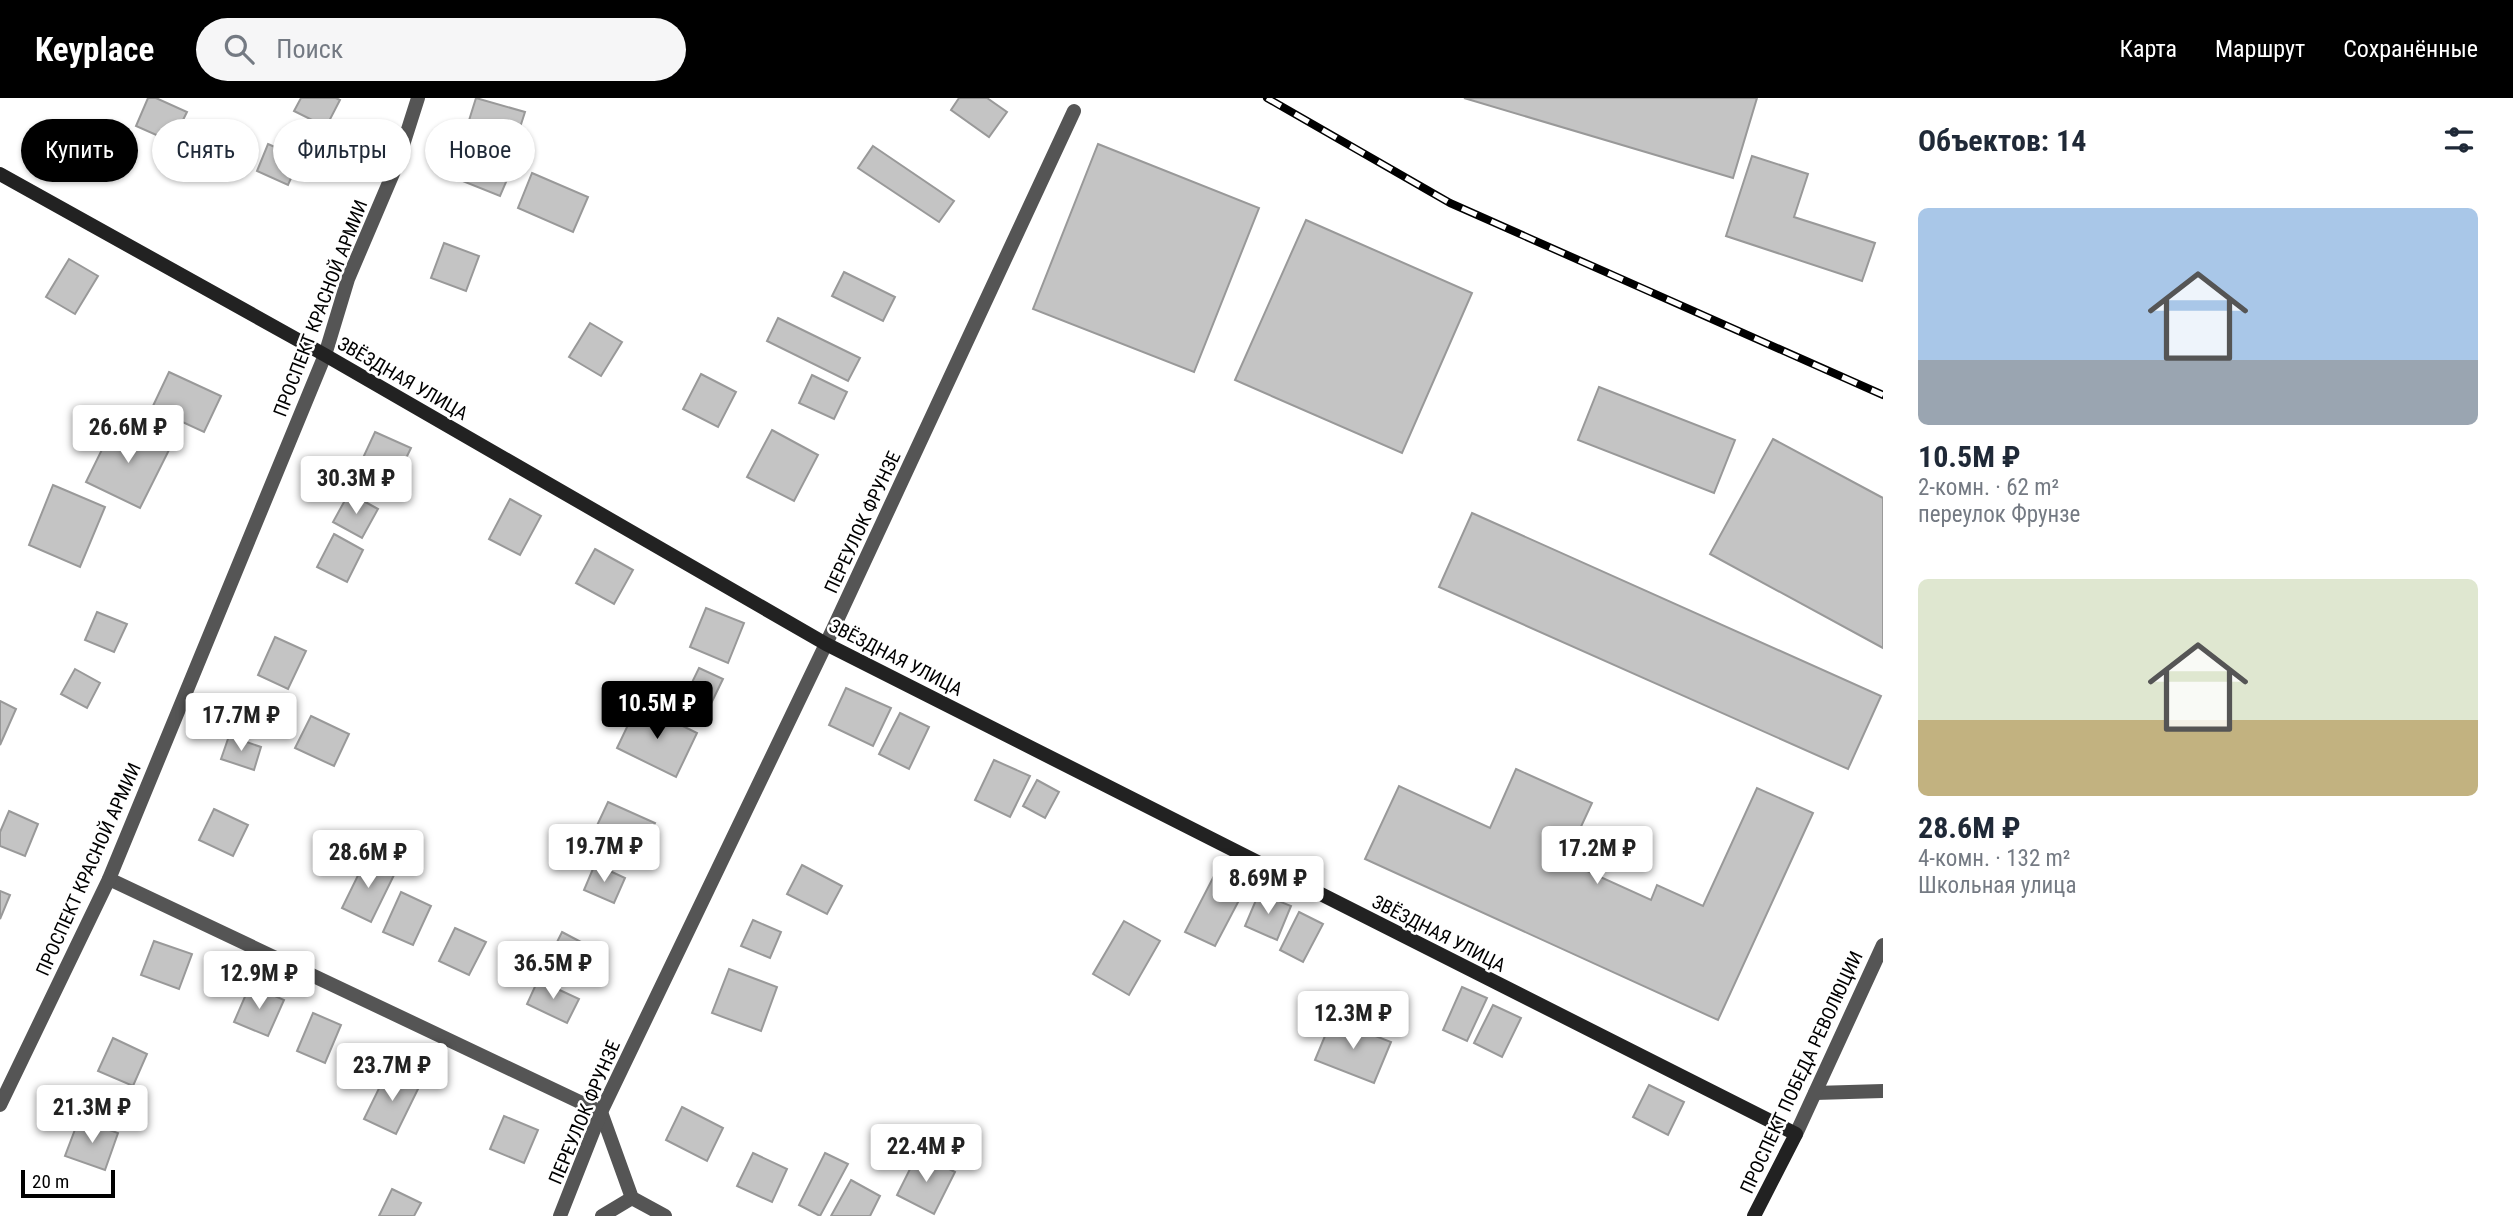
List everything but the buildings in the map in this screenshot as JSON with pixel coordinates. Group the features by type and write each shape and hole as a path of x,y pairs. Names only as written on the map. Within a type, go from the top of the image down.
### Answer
{"main road":[{"name":"ЗВЁЗДНАЯ УЛИЦА","path":"0,174 325,355 827,644 1796,1134"},
{"name":"ПРОСПЕКТ ПОБЕДА РЕВОЛЮЦИИ","path":"1754,1216 1796,1134"}],"street":[{"name":"ПРОСПЕКТ КРАСНОЙ АРМИИ","path":"0,1105 6,1074 109,879 325,355 348,279 397,164 418,98"},
{"name":"ПЕРЕУЛОК ФРУНЗЕ","path":"560,1216 601,1112 827,644 1074,111"},
{"path":"109,879 601,1112 632,1198 665,1216"},
{"name":"ПРОСПЕКТ ПОБЕДА РЕВОЛЮЦИИ","path":"1796,1134 1883,945"},
{"path":"1815,1093 1883,1091"},
{"path":"602,1216 632,1198"}],"railway":[{"path":"1267,98 1450,203 1883,395"}]}
